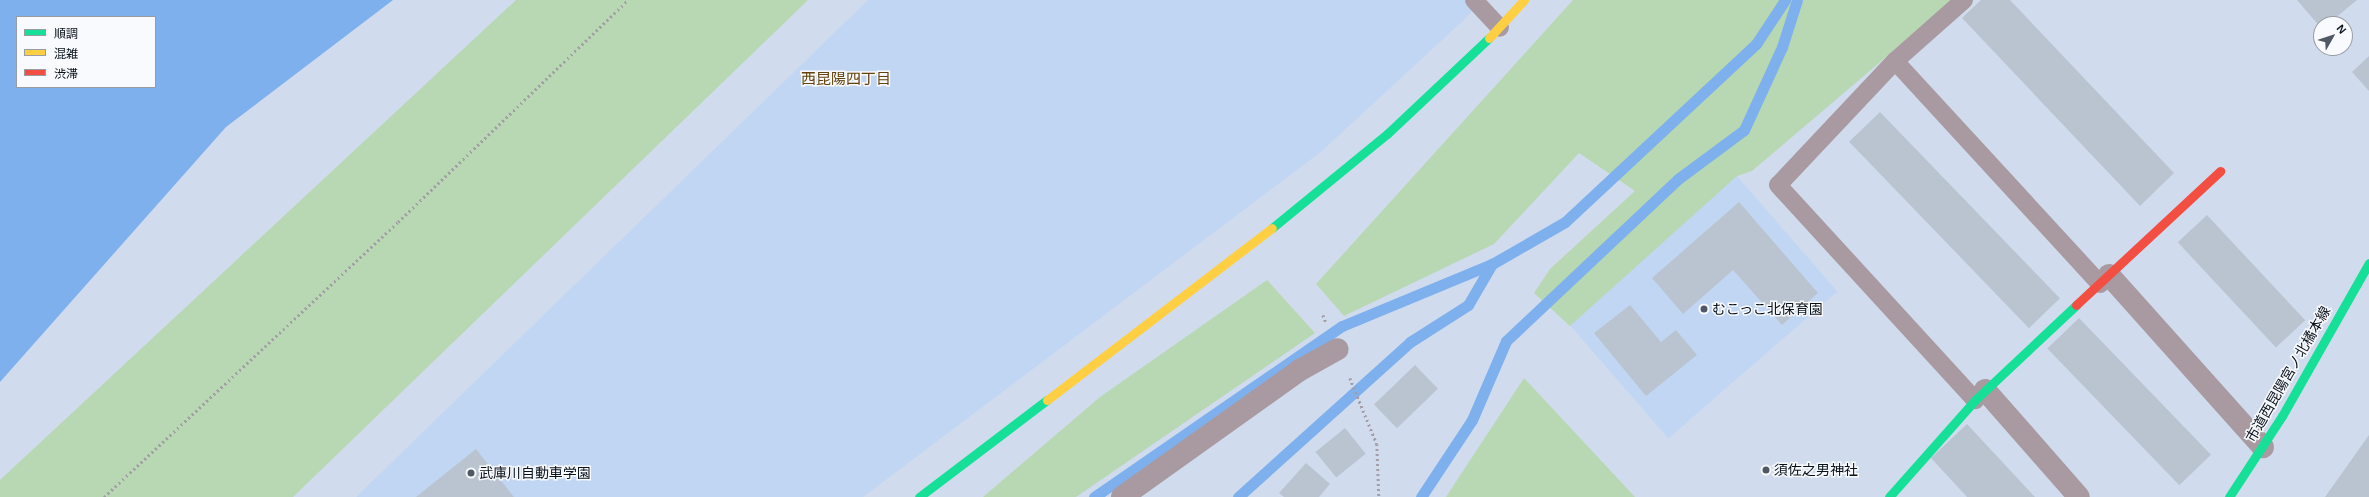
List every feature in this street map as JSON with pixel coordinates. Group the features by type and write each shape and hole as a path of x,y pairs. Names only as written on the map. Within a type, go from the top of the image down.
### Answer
{"street":[{"path":"919,497 1248,248 1387,134 1500,28 1524,0"},
{"path":"1889,497 1980,395 2220,171"},
{"name":"市道西昆陽宮ノ北橘本線","path":"2229,497 2263,447 2369,263"},
{"path":"2104,279 2263,447"},
{"path":"1122,497 1300,370 1338,349"},
{"path":"1980,395 2079,497"}],"lane":[{"path":"1474,0 1500,28"},
{"path":"1964,0 1895,61 1778,185 1980,395"},
{"path":"1895,61 2104,279"}],"path":[{"path":"104,497 398,222 628,0"},
{"path":"1351,379 1377,444 1379,497"}],"shaded area":[{"name":"武庫川自動車学園","path":"868,0 1481,0 1468,16 1322,151 863,497 356,497"},
{"name":"むこっこ北保育園","path":"1737,176 1837,291 1668,438 1568,323"}],"green space":[{"path":"516,0 808,0 293,497 0,497 0,480"},
{"path":"1573,0 1953,0 1752,171 1737,176 1570,326 1534,293 1550,269 1635,191 1579,153 1494,244 1344,316 1316,284"},
{"path":"1267,280 1315,333 1076,497 983,497 1100,397"},
{"path":"1524,378 1635,497 1446,497"}],"water":[{"path":"0,0 393,0 226,127 0,382"}],"building":[{"path":"1981,0 2010,0 2174,173 2140,206 1962,18"},
{"path":"2297,0 2357,0 2338,16 2313,16 2313,19"},
{"path":"2369,56 2369,91 2352,72"},
{"path":"1880,112 2060,298 2029,328 1849,142"},
{"path":"1739,202 1818,293 1782,325 1733,270 1683,314 1652,278"},
{"path":"2207,215 2305,320 2276,348 2178,242"},
{"path":"1630,305 1661,342 1676,330 1697,355 1646,396 1594,333"},
{"path":"2079,318 2211,455 2179,485 2047,349"},
{"path":"1415,365 1438,389 1397,428 1374,405"},
{"path":"1967,424 2035,497 1967,497 1931,458"},
{"path":"1345,428 1366,454 1336,478 1315,452"},
{"path":"2369,435 2369,497 2325,497"},
{"name":"武庫川自動車学園","path":"476,449 514,497 416,497"},
{"path":"1306,463 1330,484 1319,497 1284,497 1279,493"}],"waterway":[{"path":"1094,497 1342,326 1492,264 1565,222 1756,44 1785,0"},
{"path":"1421,497 1472,420 1506,341 1678,179 1744,130 1782,47 1797,0"},
{"path":"1238,497 1410,342 1468,305 1492,264"}],"traffic: fast":[{"path":"1272,228 1387,134 1489,38"},
{"path":"2229,497 2282,416 2369,263"},
{"path":"1889,497 1975,400 2076,305"},
{"path":"919,497 1047,400"}],"traffic: slow":[{"path":"1489,38 1524,0"},
{"path":"1047,400 1272,228"}],"traffic: jam":[{"path":"2076,305 2220,171"}],"place":[{"name":"むこっこ北保育園","path":"1704,309"},
{"name":"須佐之男神社","path":"1766,470"},
{"name":"武庫川自動車学園","path":"471,473"}],"district":[{"name":"西昆陽四丁目","path":"846,79"}]}
